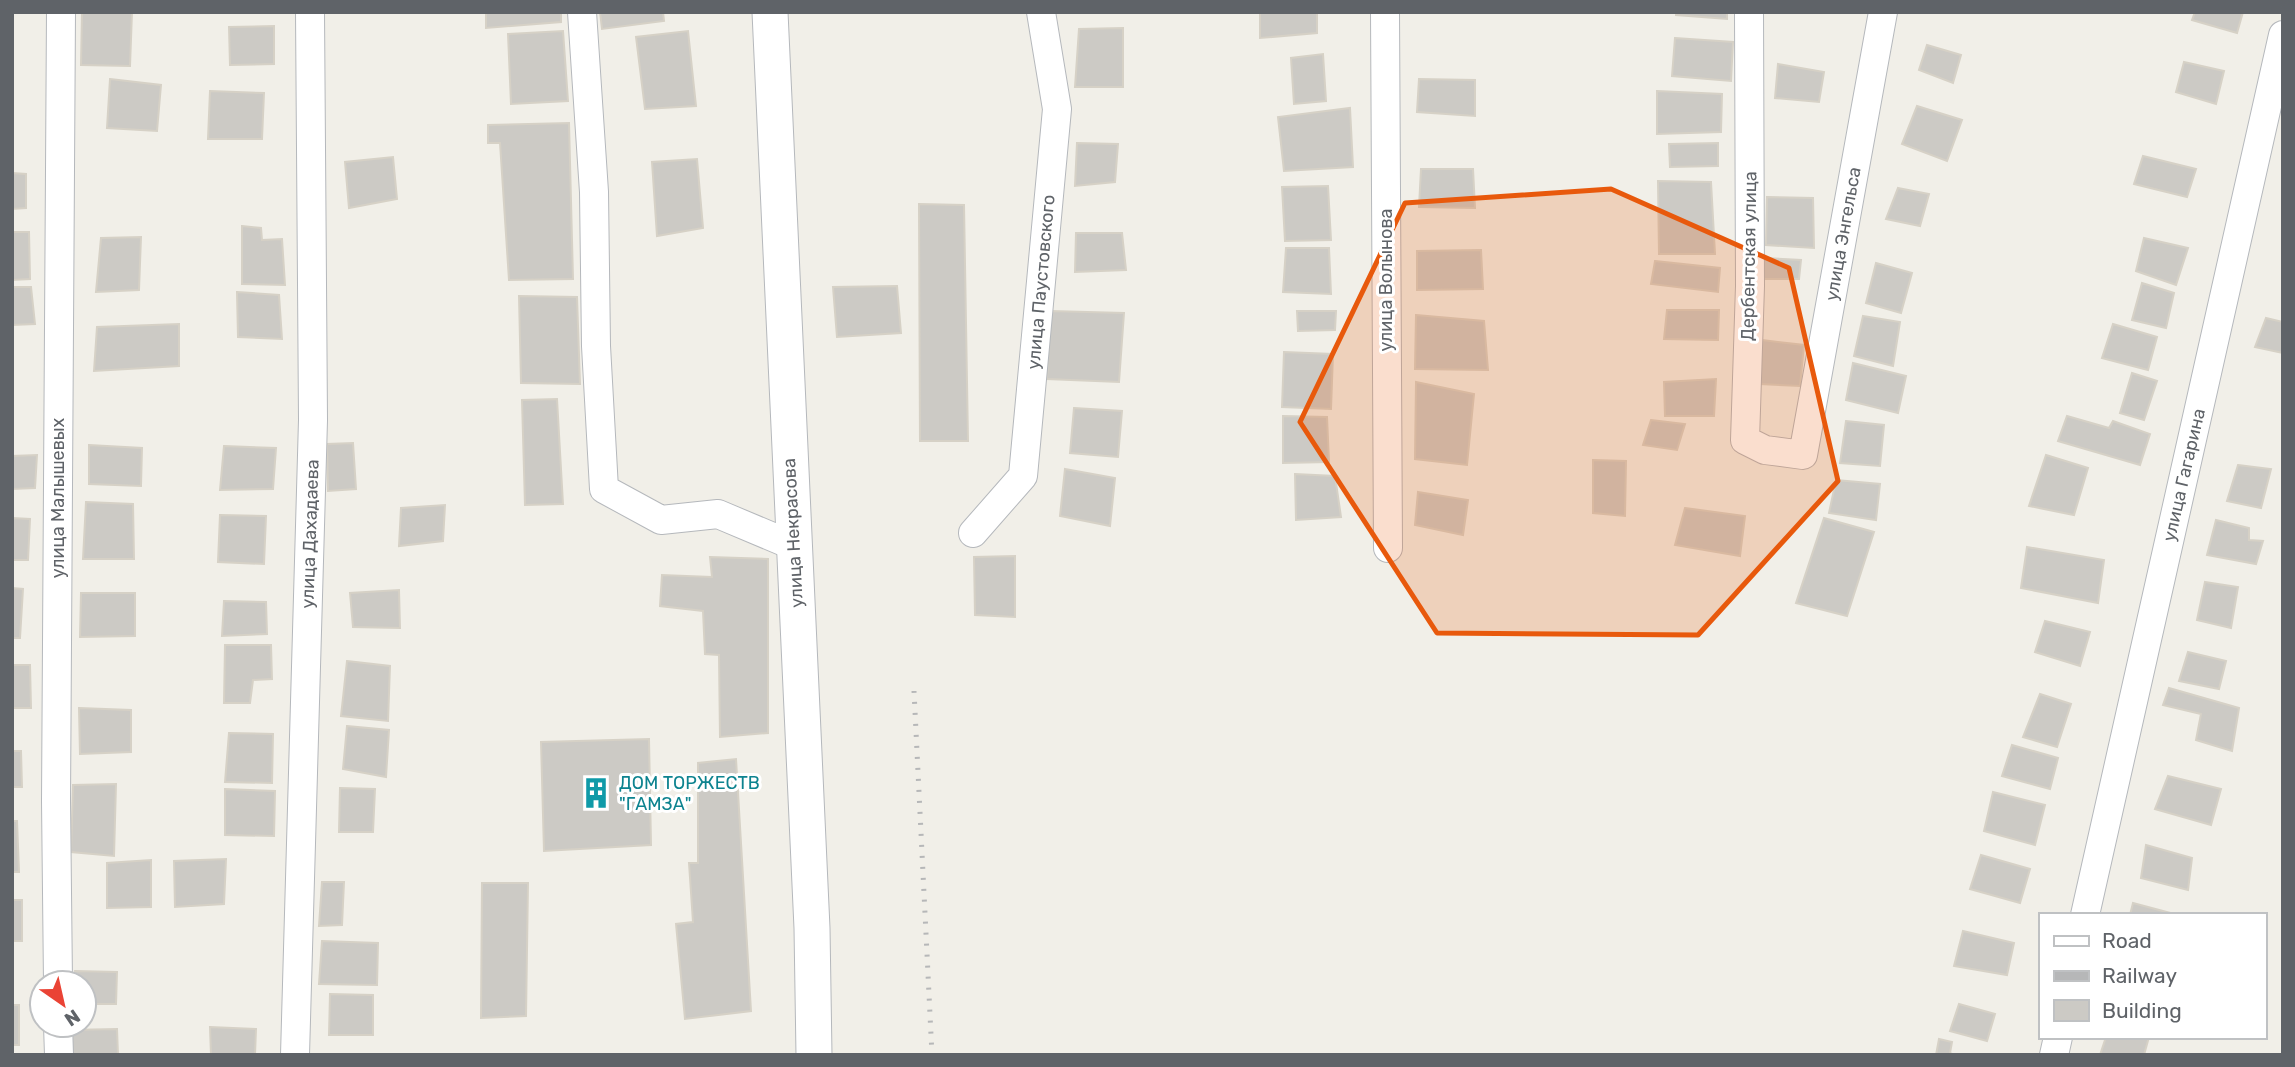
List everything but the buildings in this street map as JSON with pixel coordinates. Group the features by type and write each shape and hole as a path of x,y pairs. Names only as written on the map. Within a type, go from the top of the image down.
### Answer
{"street":[{"name":"улица Малышевых","path":"58,969 56,801 61,12"},
{"name":"улица Дахадаева","path":"295,1055 313,420 310,12"},
{"path":"582,12 594,192 596,346 604,489 661,520 719,514 794,547"},
{"name":"улица Некрасова","path":"770,12 812,928 814,1055"},
{"name":"улица Паустовского","path":"973,533 1023,476 1057,109 1041,12"},
{"name":"улица Волынова","path":"1385,12 1388,548"},
{"name":"Дербентская улица","path":"1749,12 1750,286 1745,440 1765,450 1803,455"},
{"name":"улица Энгельса","path":"1803,455 1883,12"},
{"name":"улица Гагарина","path":"2085,913 2283,34"}],"highlighted area":[{"path":"1611,189 1789,268 1838,481 1698,635 1437,633 1300,422 1405,203"}],"railway":[{"path":"914,691 932,1055"}],"place":[{"name":"ДОМ ТОРЖЕСТВ \"ГАМЗА\"","path":"596,793"}]}
